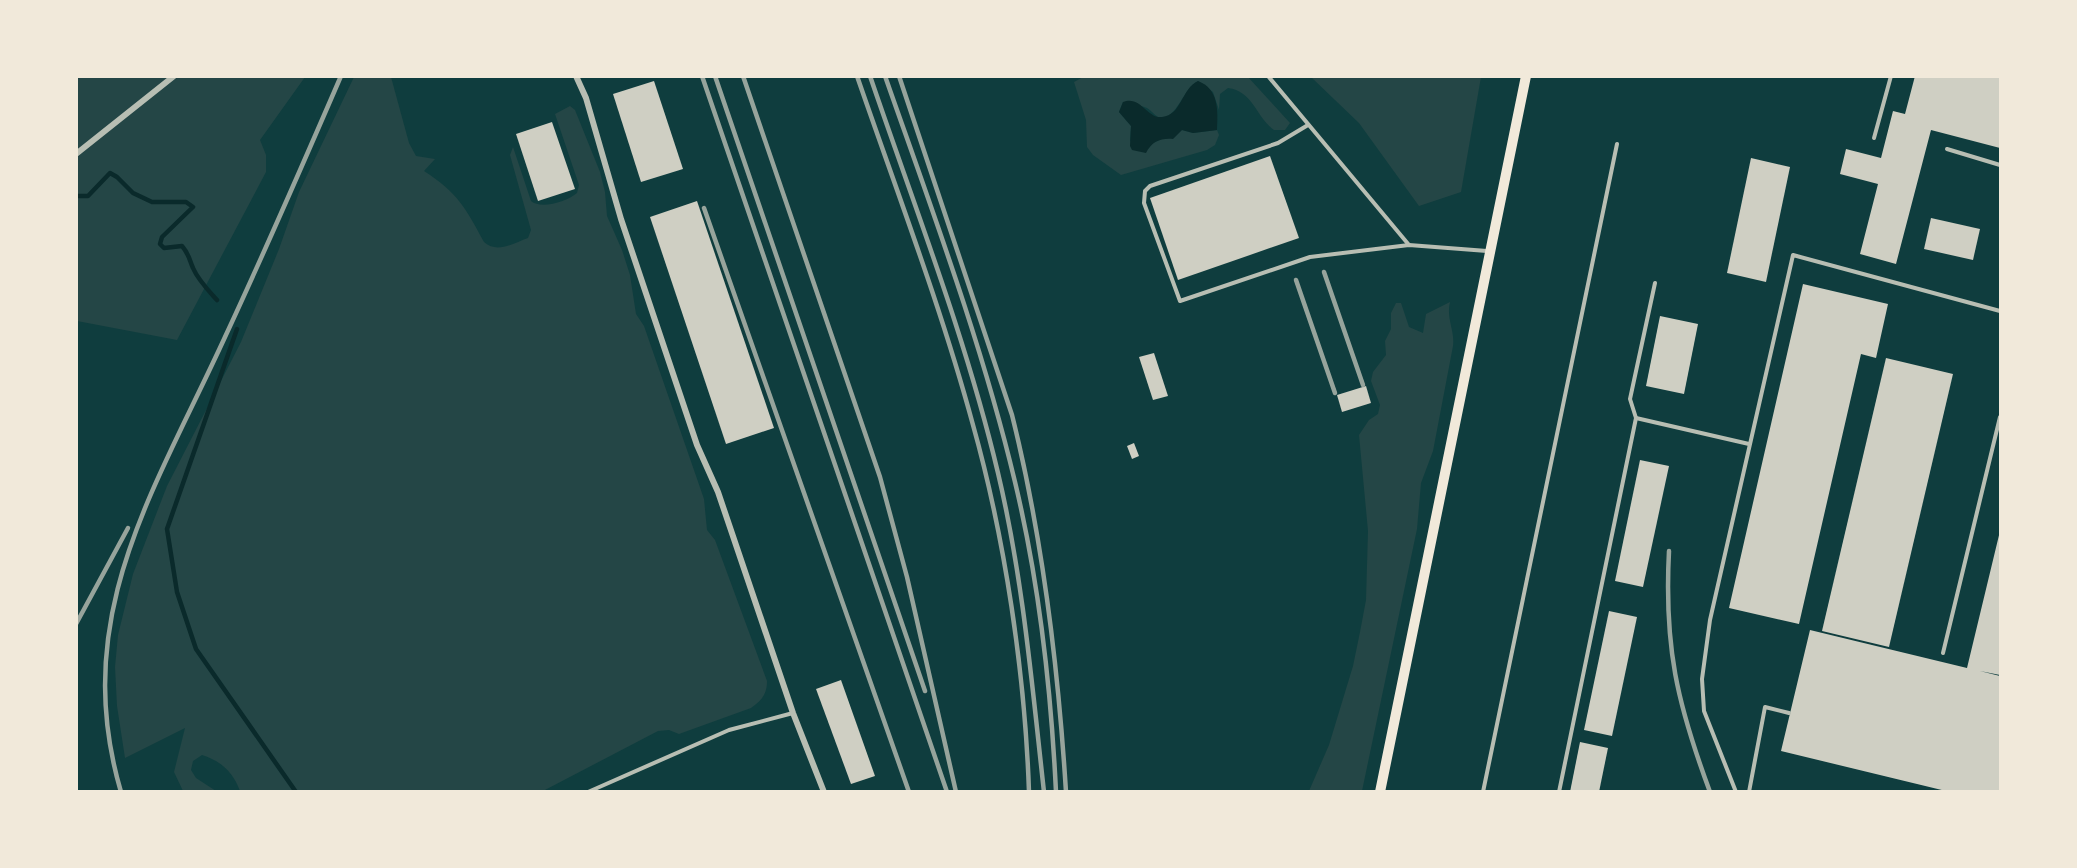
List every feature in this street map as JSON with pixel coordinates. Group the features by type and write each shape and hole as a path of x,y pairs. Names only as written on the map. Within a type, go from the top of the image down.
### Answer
{"main road":[{"path":"1380,792 1526,76"}],"street":[{"path":"76,154 174,76"},
{"path":"576,76 693,434 732,530 793,713 824,792"}],"lane":[{"path":"1268,76 1409,245"},
{"path":"1874,138 1891,76"},
{"path":"1308,125 1278,143 1150,186 1145,191 1144,203 1180,301 1299,258 1409,245 1491,251"},
{"path":"1483,792 1617,144"},
{"path":"1947,149 2001,165"},
{"path":"1736,792 1704,711 1702,679 1710,620 1793,255 2001,311"},
{"path":"1558,792 1636,418 1630,399 1655,283"},
{"path":"1943,653 2001,417"},
{"path":"1636,418 1749,444"},
{"path":"1749,792 1765,707 1789,713"},
{"path":"588,792 729,730 793,713"}],"shaded area":[{"path":"1085,76 1248,77 1290,123 1285,130 1274,130 1249,99 1236,90 1228,88 1220,94 1219,110 1213,92 1198,81 1188,90 1175,110 1164,117 1158,117 1144,107 1123,102 1119,112 1131,126 1130,141 1148,149 1153,143 1182,130 1193,133 1217,130 1219,135 1215,145 1207,150 1121,175 1093,155 1087,147 1086,120 1074,82"},
{"path":"76,77 305,77 260,140 266,155 266,172 177,340 77,321"},
{"path":"354,77 391,77 409,143 416,156 435,159 424,171 453,194 466,210 484,242 494,247 506,246 528,238 531,230 510,155 513,147 531,201 535,204 548,205 577,193 579,185 555,114 570,106 575,110 600,172 607,216 630,275 636,314 644,326 704,499 707,530 715,540 767,681 763,696 751,708 679,734 669,730 658,731 543,791 240,791 226,768 202,755 193,761 191,770 196,778 216,791 183,791 174,772 185,728 125,758 117,706 115,667 118,635 133,574 167,486 241,342 279,249 299,192"},
{"path":"1311,77 1481,77 1461,192 1419,206 1359,123"},
{"path":"1198,81 1210,89 1214,95 1217,108 1217,130 1193,133 1182,130 1173,139 1154,143 1146,153 1132,150 1130,146 1131,126 1119,112 1123,102 1135,102 1152,115 1162,117 1174,112 1188,90"},
{"path":"1450,302 1449,314 1453,346 1433,451 1421,483 1417,529 1362,791 1309,791 1329,745 1353,666 1366,600 1368,531 1359,435 1369,420 1378,414 1380,405 1371,381 1373,372 1386,355 1385,341 1391,329 1391,313 1396,303 1401,303 1409,327 1423,333 1426,314"}],"building":[{"path":"1915,76 2000,76 2000,148 1931,130 1896,264 1860,254 1878,184 1840,174 1846,149 1881,158 1893,111 1905,114"},
{"path":"654,81 683,169 641,182 613,94"},
{"path":"552,122 575,189 538,201 516,134"},
{"path":"1270,156 1299,238 1178,280 1150,198"},
{"path":"1751,158 1790,167 1766,282 1727,273"},
{"path":"697,201 774,428 726,444 650,217"},
{"path":"1931,218 1980,229 1973,260 1924,249"},
{"path":"1803,284 1888,304 1876,358 1861,354 1799,624 1729,608"},
{"path":"1660,316 1698,324 1684,394 1646,386"},
{"path":"1154,353 1168,396 1153,400 1139,357"},
{"path":"1886,358 1953,374 1889,647 1822,631"},
{"path":"1366,386 1371,403 1342,412 1337,395"},
{"path":"1134,443 1139,456 1132,459 1127,446"},
{"path":"1640,460 1669,466 1643,587 1615,581"},
{"path":"2000,531 2000,675 1980,671 2000,676 2000,792 1950,792 1781,751 1810,630 1967,668"},
{"path":"1609,611 1637,617 1612,736 1584,730"},
{"path":"841,680 875,776 851,784 816,689"},
{"path":"1580,742 1608,748 1599,792 1570,792"}],"waterway":[{"path":"76,196 88,196 110,173 133,193 152,202 186,202 193,207 162,237 160,244 164,248 182,246 198,277 217,300"},
{"path":"237,329 167,529 177,592 196,649 296,792"}],"railway":[{"path":"121,792 108,728 105,668 113,611 127,556 172,448 255,272 341,76"},
{"path":"702,76 947,792"},
{"path":"715,76 925,691"},
{"path":"743,76 880,477 907,577 956,792"},
{"path":"857,76 947,337 973,425 995,514 1018,654 1029,792"},
{"path":"870,76 955,323 998,473 1020,592 1044,792"},
{"path":"885,76 972,328 1015,482 1031,558 1043,636 1056,792"},
{"path":"899,76 1012,415 1023,462 1048,602 1059,697 1066,792"},
{"path":"704,208 909,792"},
{"path":"1324,272 1363,385"},
{"path":"1296,280 1335,393"},
{"path":"76,624 128,528"},
{"path":"1669,551 1669,617 1675,674 1689,730 1710,792"}]}
